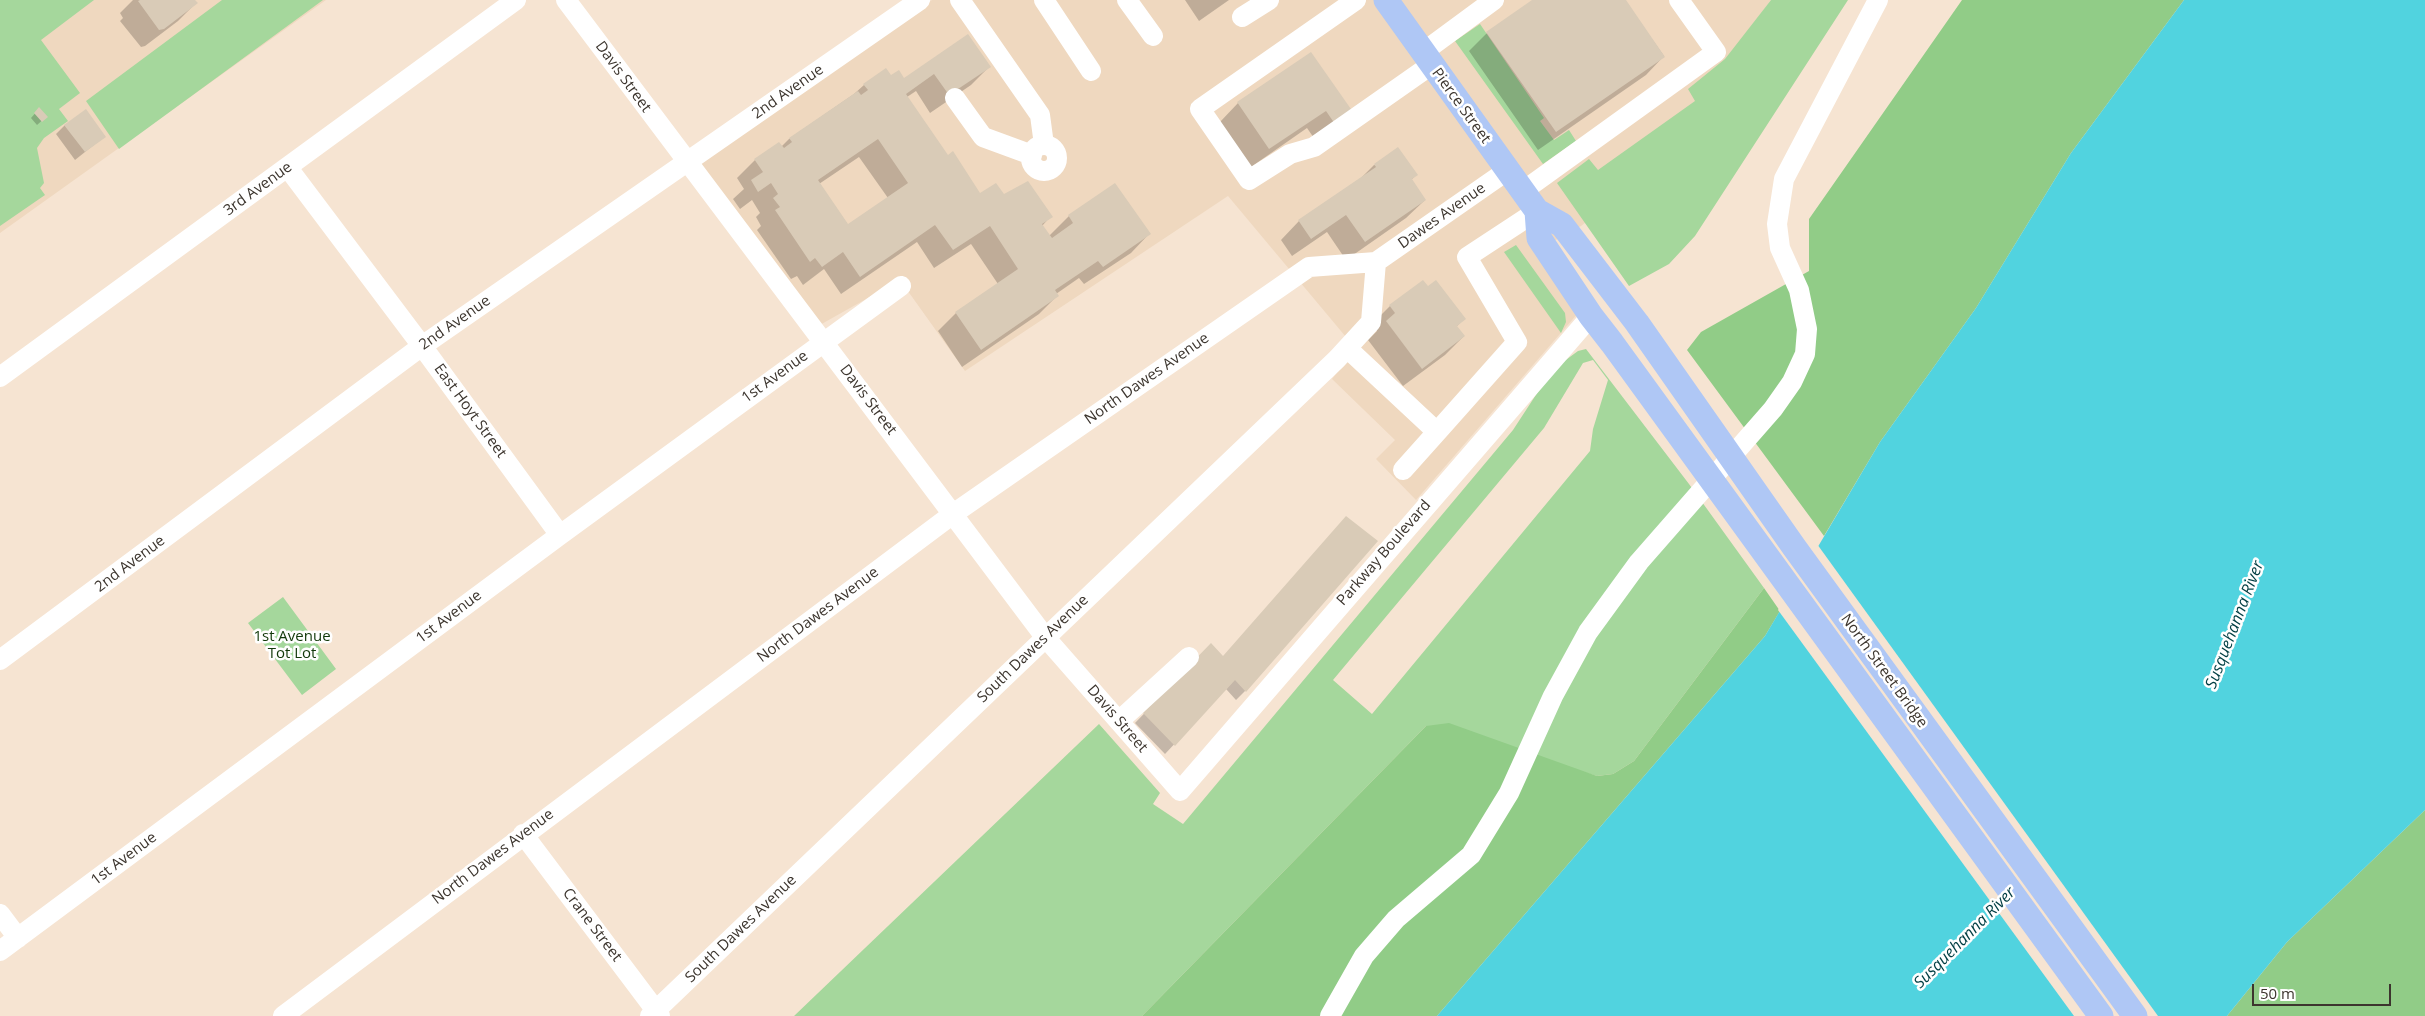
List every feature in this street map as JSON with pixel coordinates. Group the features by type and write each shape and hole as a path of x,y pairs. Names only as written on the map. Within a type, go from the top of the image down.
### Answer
{"main road":[{"name":"Pierce Street","path":"1387,1 1523,191 1536,211 1539,238 1591,316 1612,343"},
{"name":"Pierce Street","path":"1536,211 1562,225 1637,323"},
{"name":"North Street Bridge","path":"1637,323 1794,547 2134,1016"},
{"name":"North Street Bridge","path":"1612,343 2101,1016"}],"street":[{"name":"3rd Avenue","path":"0,377 516,0"},
{"name":"Davis Street","path":"566,0 686,162 824,341 1045,638 1180,791"},
{"name":"2nd Avenue","path":"0,660 422,346 920,0"},
{"path":"955,98 983,137 1038,150 1040,115 960,0"},
{"path":"1044,0 1091,71"},
{"path":"1127,0 1153,36"},
{"path":"1242,17 1269,0"},
{"path":"1356,0 1200,109 1249,180 1290,154 1314,147 1427,59 1494,0"},
{"path":"1523,191 1716,52 1679,0"},
{"path":"1330,1016 1371,948 1396,920 1470,855 1509,793 1552,696 1588,632 1639,562 1774,409 1792,382 1805,354 1807,329 1799,290 1780,248 1777,224 1784,179 1878,0"},
{"name":"East Hoyt Street","path":"288,168 422,346 560,535"},
{"name":"Dawes Avenue","path":"1376,262 1508,170"},
{"path":"1403,470 1518,342 1467,257 1536,211"},
{"name":"South Dawes Avenue","path":"655,1014 1347,348 1371,322 1376,262"},
{"name":"North Dawes Avenue","path":"283,1016 523,834 953,514 1309,267 1376,262"},
{"name":"1st Avenue","path":"0,951 560,535 901,286"},
{"name":"Parkway Boulevard","path":"1180,791 1591,316"},
{"path":"1347,348 1437,432"},
{"path":"1119,721 1189,658"},
{"name":"Crane Street","path":"523,834 655,1014"},
{"path":"0,914 18,938"}],"shaded area":[{"path":"0,0 326,0 0,233"},
{"path":"932,0 1771,0 1636,184 1581,226 1534,252 1579,312 1416,500 1376,459 1395,440 1332,379 1356,349 1228,196 965,371 900,280 818,326 698,162"}],"green space":[{"path":"0,0 94,0 41,40 80,93 59,109 68,121 44,138 37,148 44,183 40,188 45,195 0,226"},
{"path":"222,0 323,0 119,149 86,101"},
{"path":"1771,0 1848,0 1695,236 1669,264 1629,286 1557,183 1589,159 1598,170 1695,101 1688,89 1725,59"},
{"path":"1962,0 2184,0 2071,153 1976,308 1880,442 1824,536 1687,350 1701,332 1809,271 1809,219"},
{"path":"1480,24 1544,118 1540,121 1554,140 1569,130 1576,141 1543,164 1455,41"},
{"path":"1516,245 1565,313 1566,322 1561,333 1504,252"},
{"path":"1586,349 1689,484 1764,588 1634,761 1613,774 1597,776 1426,726 1142,1016 794,1016 1099,724 1160,793 1153,804 1183,824 1513,430 1545,381 1563,362 1578,351","holes":["1593,360 1608,380 1593,429 1590,451 1372,714 1333,680 1544,428 1583,363"]},
{"path":"1764,588 1780,611 1765,636 1437,1016 1142,1016 1426,726 1449,723 1597,776 1613,774 1634,761"},
{"name":"1st Avenue Tot Lot","path":"283,597 336,669 302,695 248,623"},
{"path":"2425,810 2425,1016 2227,1016 2287,942"}],"water":[{"name":"Susquehanna River","path":"2184,0 2425,0 2425,810 2287,942 2227,1016 1437,1016 1765,636 1880,442 1976,308 2071,153"}],"pier":[{"path":"1817,544 2158,1016 2074,1016 1778,610"}],"building":[{"path":"195,0 198,3 164,29 159,30 138,1"},
{"path":"1532,0 1626,0 1665,57 1556,132 1486,32"},
{"path":"968,34 991,67 949,95 934,74 906,94 948,155 953,151 980,193 996,183 1004,194 1028,181 1053,217 1042,224 1052,238 1073,223 1068,215 1115,183 1151,234 1103,267 1098,261 1055,290 1059,296 981,350 955,312 1018,269 990,226 953,250 935,225 860,277 843,252 822,267 815,258 810,262 775,210 780,207 773,198 778,194 771,183 758,192 751,180 763,172 754,159 779,142 784,148 792,142 789,138 858,91 861,95 868,90 863,84 886,68 891,75 899,70 904,78","holes":["878,139 908,183 848,224 818,180"]},
{"path":"1311,52 1353,112 1335,124 1326,111 1269,149 1237,102"},
{"path":"39,107 48,117 42,122 34,113"},
{"path":"86,109 106,137 85,152 64,125"},
{"path":"1398,147 1418,175 1412,179 1426,200 1365,242 1346,215 1311,239 1298,220 1376,167 1374,164"},
{"path":"1423,280 1428,286 1436,280 1466,319 1457,326 1465,336 1422,369 1386,321 1395,313 1389,305"},
{"path":"1346,516 1378,541 1246,692 1235,680 1175,746 1143,713 1211,643 1223,656"}]}
